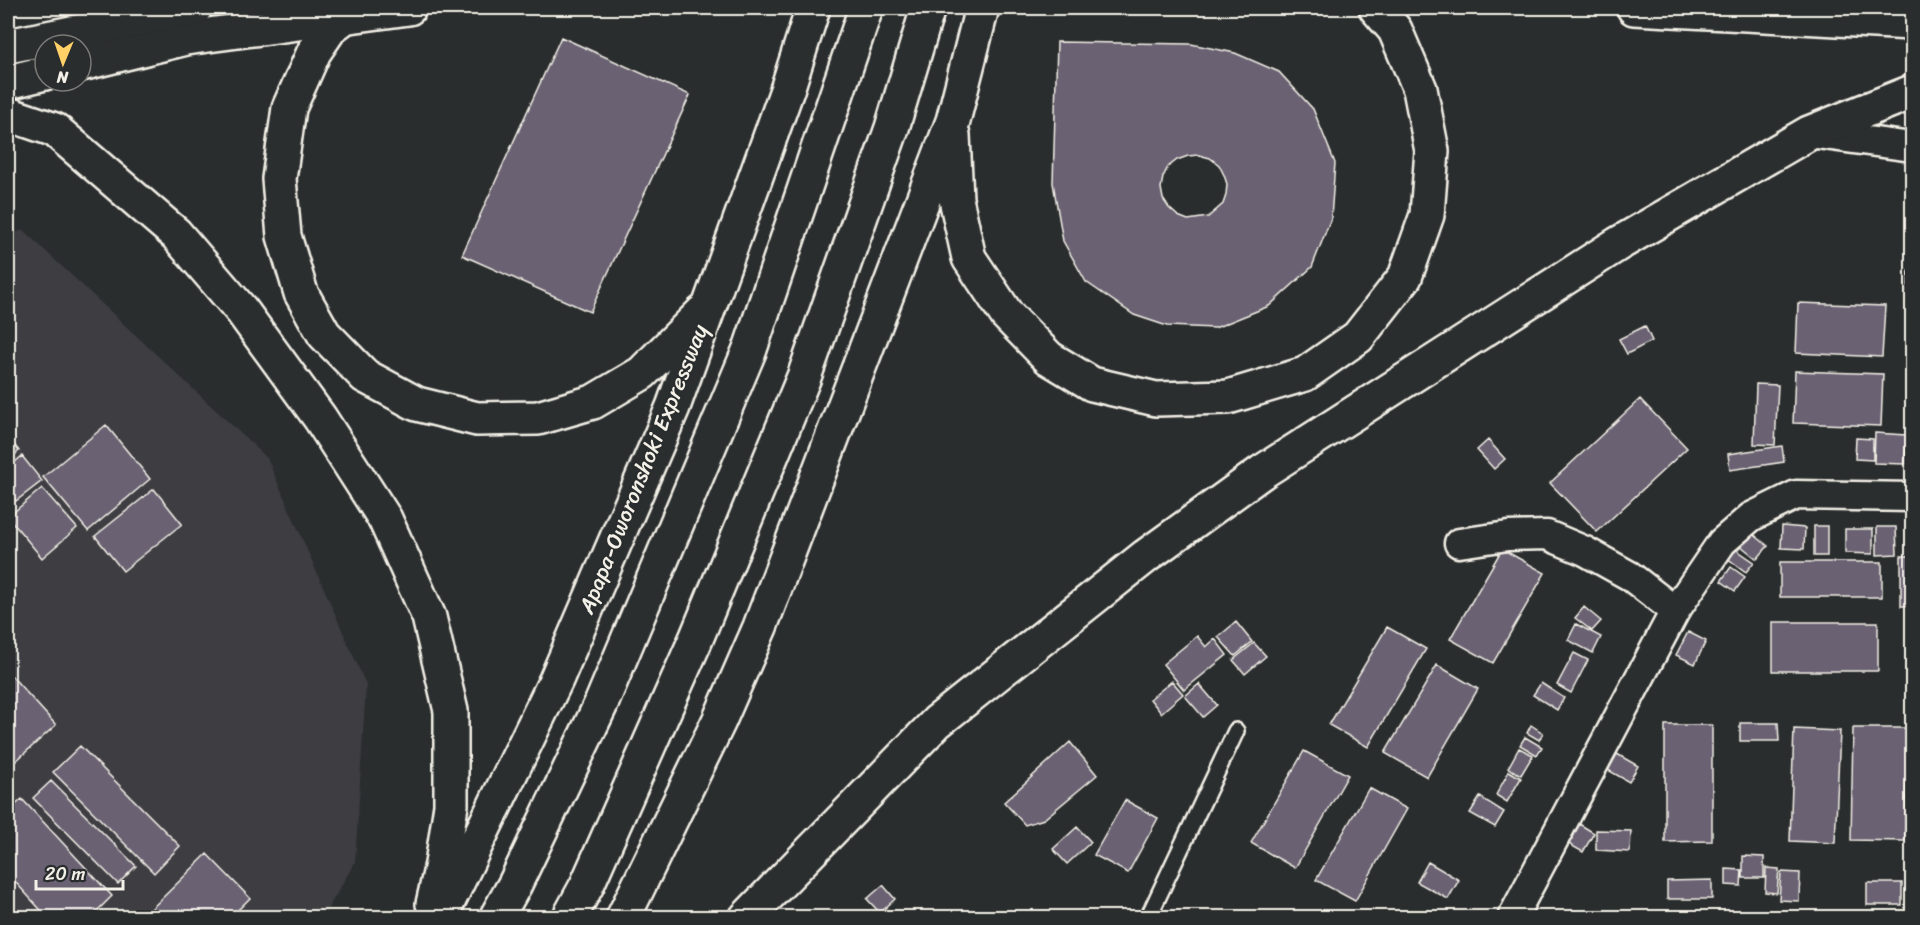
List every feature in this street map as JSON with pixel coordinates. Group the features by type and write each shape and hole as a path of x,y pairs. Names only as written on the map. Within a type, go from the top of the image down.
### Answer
{"main road":[{"path":"8,46 195,8"},
{"path":"93,61 186,38 409,8"},
{"name":"Apapa-Oworonshoki Expressway","path":"440,918 556,680 673,407 787,90 813,8"},
{"path":"496,918 515,884 601,704 750,349 866,8"},
{"path":"569,918 587,885 686,660 804,377 892,128 928,8"},
{"path":"623,918 719,721 760,627 953,121 982,8"},
{"path":"953,121 956,199 969,258 1007,315 1049,358 1092,384 1156,399 1228,397 1305,374 1358,337 1405,277 1427,215 1432,151 1420,89 1395,30 1376,8"},
{"path":"1634,8 1912,22"},
{"path":"346,16 331,27 314,52 289,108 279,179 284,236 301,293 324,334 365,376 417,405 466,417 477,419 538,418 593,402 642,373 709,307"},
{"path":"8,82 33,76"},
{"path":"746,918 937,722 1146,556 1262,472 1599,257 1809,133 1912,92"},
{"path":"8,114 55,130 176,234 242,311 320,418 385,519 429,617 451,711 451,805 442,864 430,918"}],"street":[{"path":"1809,133 1912,147"},
{"path":"1519,916 1675,611 1722,543 1751,517 1796,495 1912,497"},
{"path":"1459,543 1508,536 1547,535 1585,551 1630,576 1675,611"}],"lane":[{"path":"1148,918 1236,730"}],"shaded area":[{"path":"23,230 267,458 366,685 355,862 323,917 8,917 8,235"}],"building":[{"path":"561,37 690,95 590,312 462,255"},
{"path":"1057,42 1191,44 1235,53 1279,72 1313,109 1335,163 1331,218 1312,267 1269,306 1215,328 1167,326 1134,315 1086,282 1063,241 1053,183","holes":["1199,155 1210,158 1219,165 1227,184 1223,204 1208,217 1188,220 1178,216 1163,199 1161,188 1168,167 1188,156"]},
{"path":"1909,269 1912,269 1912,317 1907,317"},
{"path":"1798,303 1885,306 1882,357 1796,353"},
{"path":"1645,326 1652,341 1627,354 1619,339"},
{"path":"1795,371 1883,374 1881,426 1793,423"},
{"path":"1756,384 1778,385 1775,445 1754,444"},
{"path":"1640,399 1687,448 1597,532 1550,483"},
{"path":"106,425 150,479 88,531 43,477"},
{"path":"1875,433 1906,435 1905,464 1874,463"},
{"path":"8,437 19,451 8,461"},
{"path":"1856,438 1873,439 1873,460 1855,459"},
{"path":"1488,440 1505,459 1494,469 1477,450"},
{"path":"1782,446 1784,462 1730,470 1728,454"},
{"path":"22,456 42,481 16,501 8,490 8,468"},
{"path":"42,488 77,528 42,558 8,517"},
{"path":"154,489 182,524 123,571 95,536"},
{"path":"1782,526 1805,528 1804,549 1781,548"},
{"path":"1814,526 1827,526 1827,556 1814,556"},
{"path":"1877,527 1896,527 1897,554 1877,555"},
{"path":"1845,529 1873,529 1873,554 1845,553"},
{"path":"1752,533 1768,546 1757,559 1741,546"},
{"path":"1734,548 1754,562 1746,572 1727,558"},
{"path":"1502,549 1545,573 1493,663 1450,639"},
{"path":"1901,556 1912,556 1912,606 1901,606"},
{"path":"1780,562 1882,562 1882,597 1780,597"},
{"path":"1731,567 1745,577 1735,591 1721,581"},
{"path":"1584,607 1601,621 1592,631 1575,618"},
{"path":"1236,622 1252,642 1235,656 1218,637"},
{"path":"1773,622 1878,622 1878,671 1773,671"},
{"path":"1576,624 1601,637 1593,653 1568,640"},
{"path":"1387,627 1426,649 1368,747 1329,725"},
{"path":"1688,632 1706,641 1695,664 1676,655"},
{"path":"1197,636 1206,647 1215,639 1227,655 1184,690 1163,664"},
{"path":"1254,643 1266,656 1245,674 1233,660"},
{"path":"1574,653 1588,660 1571,693 1557,685"},
{"path":"1437,665 1478,689 1427,777 1385,753"},
{"path":"8,672 56,725 8,768"},
{"path":"1172,681 1183,694 1161,713 1150,699"},
{"path":"1541,683 1564,698 1557,710 1533,695"},
{"path":"1199,684 1217,705 1203,717 1185,696"},
{"path":"1740,723 1778,723 1779,741 1740,741"},
{"path":"1531,725 1543,733 1539,740 1527,733"},
{"path":"1665,725 1712,725 1712,841 1665,842"},
{"path":"1853,728 1907,728 1905,841 1851,840"},
{"path":"1794,729 1840,731 1835,843 1790,841"},
{"path":"1525,737 1542,747 1537,755 1520,745"},
{"path":"1070,742 1097,775 1044,819 1025,825 1004,802"},
{"path":"80,746 180,846 154,873 53,772"},
{"path":"1519,748 1533,755 1521,775 1508,768"},
{"path":"1304,751 1348,775 1295,868 1251,843"},
{"path":"1617,754 1638,766 1629,782 1608,770"},
{"path":"1509,771 1521,778 1507,802 1496,795"},
{"path":"51,781 136,866 118,884 33,798"},
{"path":"1369,788 1407,809 1355,901 1316,880"},
{"path":"1480,797 1504,812 1495,827 1470,813"},
{"path":"22,799 112,896 90,918 48,918 8,874 8,812"},
{"path":"1125,800 1158,818 1128,873 1094,855"},
{"path":"1576,822 1594,833 1583,852 1565,842"},
{"path":"1077,827 1091,842 1067,864 1053,849"},
{"path":"1596,830 1631,831 1630,852 1596,850"},
{"path":"207,854 250,898 230,918 142,918"},
{"path":"1743,856 1764,857 1764,878 1743,878"},
{"path":"1428,862 1459,880 1448,899 1417,882"},
{"path":"1766,868 1779,869 1777,893 1765,892"},
{"path":"1726,869 1742,870 1741,886 1726,885"},
{"path":"1781,872 1800,873 1799,901 1779,900"},
{"path":"1712,880 1712,899 1667,899 1667,881"},
{"path":"1909,880 1912,880 1912,899 1908,898"},
{"path":"1867,883 1902,883 1902,905 1867,905"},
{"path":"883,885 895,899 880,913 867,899"}]}
